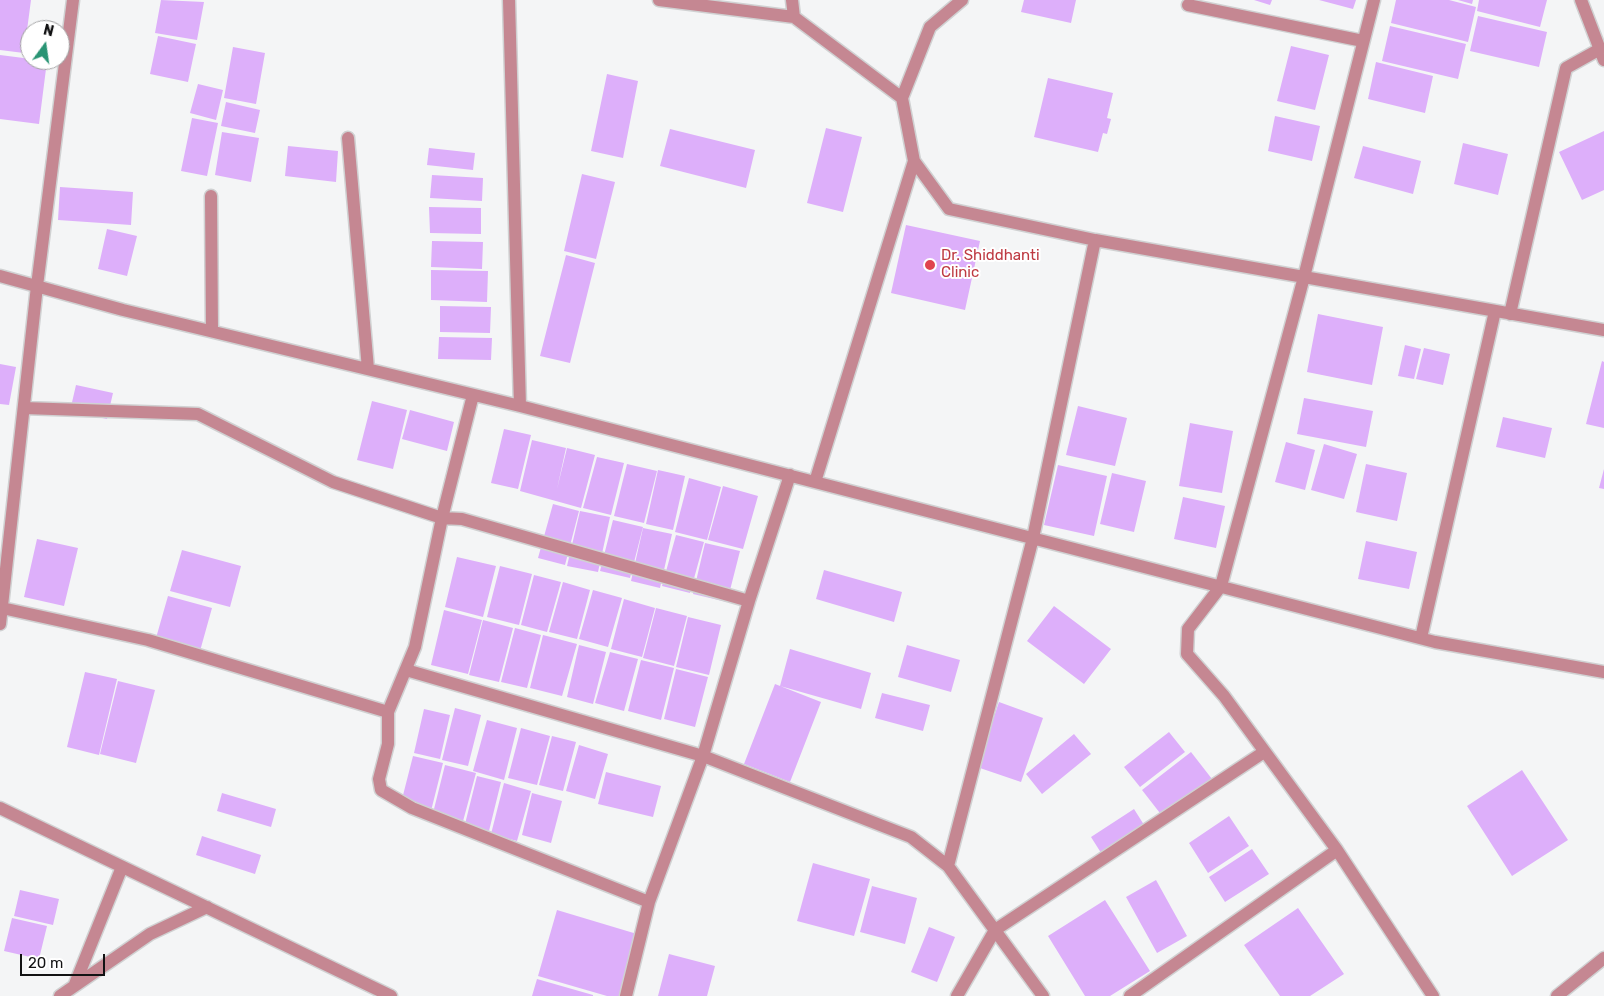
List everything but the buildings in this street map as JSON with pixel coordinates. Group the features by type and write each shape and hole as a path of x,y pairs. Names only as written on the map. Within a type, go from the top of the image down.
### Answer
{"street":[{"path":"0,624 37,286 73,0"},
{"path":"509,0 520,406"},
{"path":"659,0 794,17 902,98"},
{"path":"792,0 794,17"},
{"path":"962,0 930,27 902,98 914,160 949,209 1095,240 1604,330"},
{"path":"1374,0 1304,277 1221,586 1188,629 1187,654 1224,696 1337,850 1433,996"},
{"path":"1510,314 1566,68 1602,55 1581,0"},
{"path":"1188,5 1363,41"},
{"path":"348,138 368,369"},
{"path":"815,482 914,160"},
{"path":"211,196 212,331"},
{"path":"948,866 1033,538 1095,240"},
{"path":"0,276 212,331 473,394 1421,638 1604,672"},
{"path":"1421,638 1494,311"},
{"path":"473,394 442,518 415,647 388,712 388,744 379,779 381,790 412,808 649,902"},
{"path":"24,408 198,414 333,482 442,518 462,519 749,600"},
{"path":"626,996 649,902 703,756 749,600 790,476"},
{"path":"2,608 148,640 388,712"},
{"path":"406,670 703,756 911,837 948,866 1043,996"},
{"path":"957,996 995,930 1264,752"},
{"path":"0,808 391,996"},
{"path":"1130,996 1337,850"},
{"path":"75,984 122,867"},
{"path":"60,996 150,934 207,907"},
{"path":"1556,996 1604,958"}],"place":[{"name":"Dr. Shiddhanti Clinic","path":"930,265"}]}
